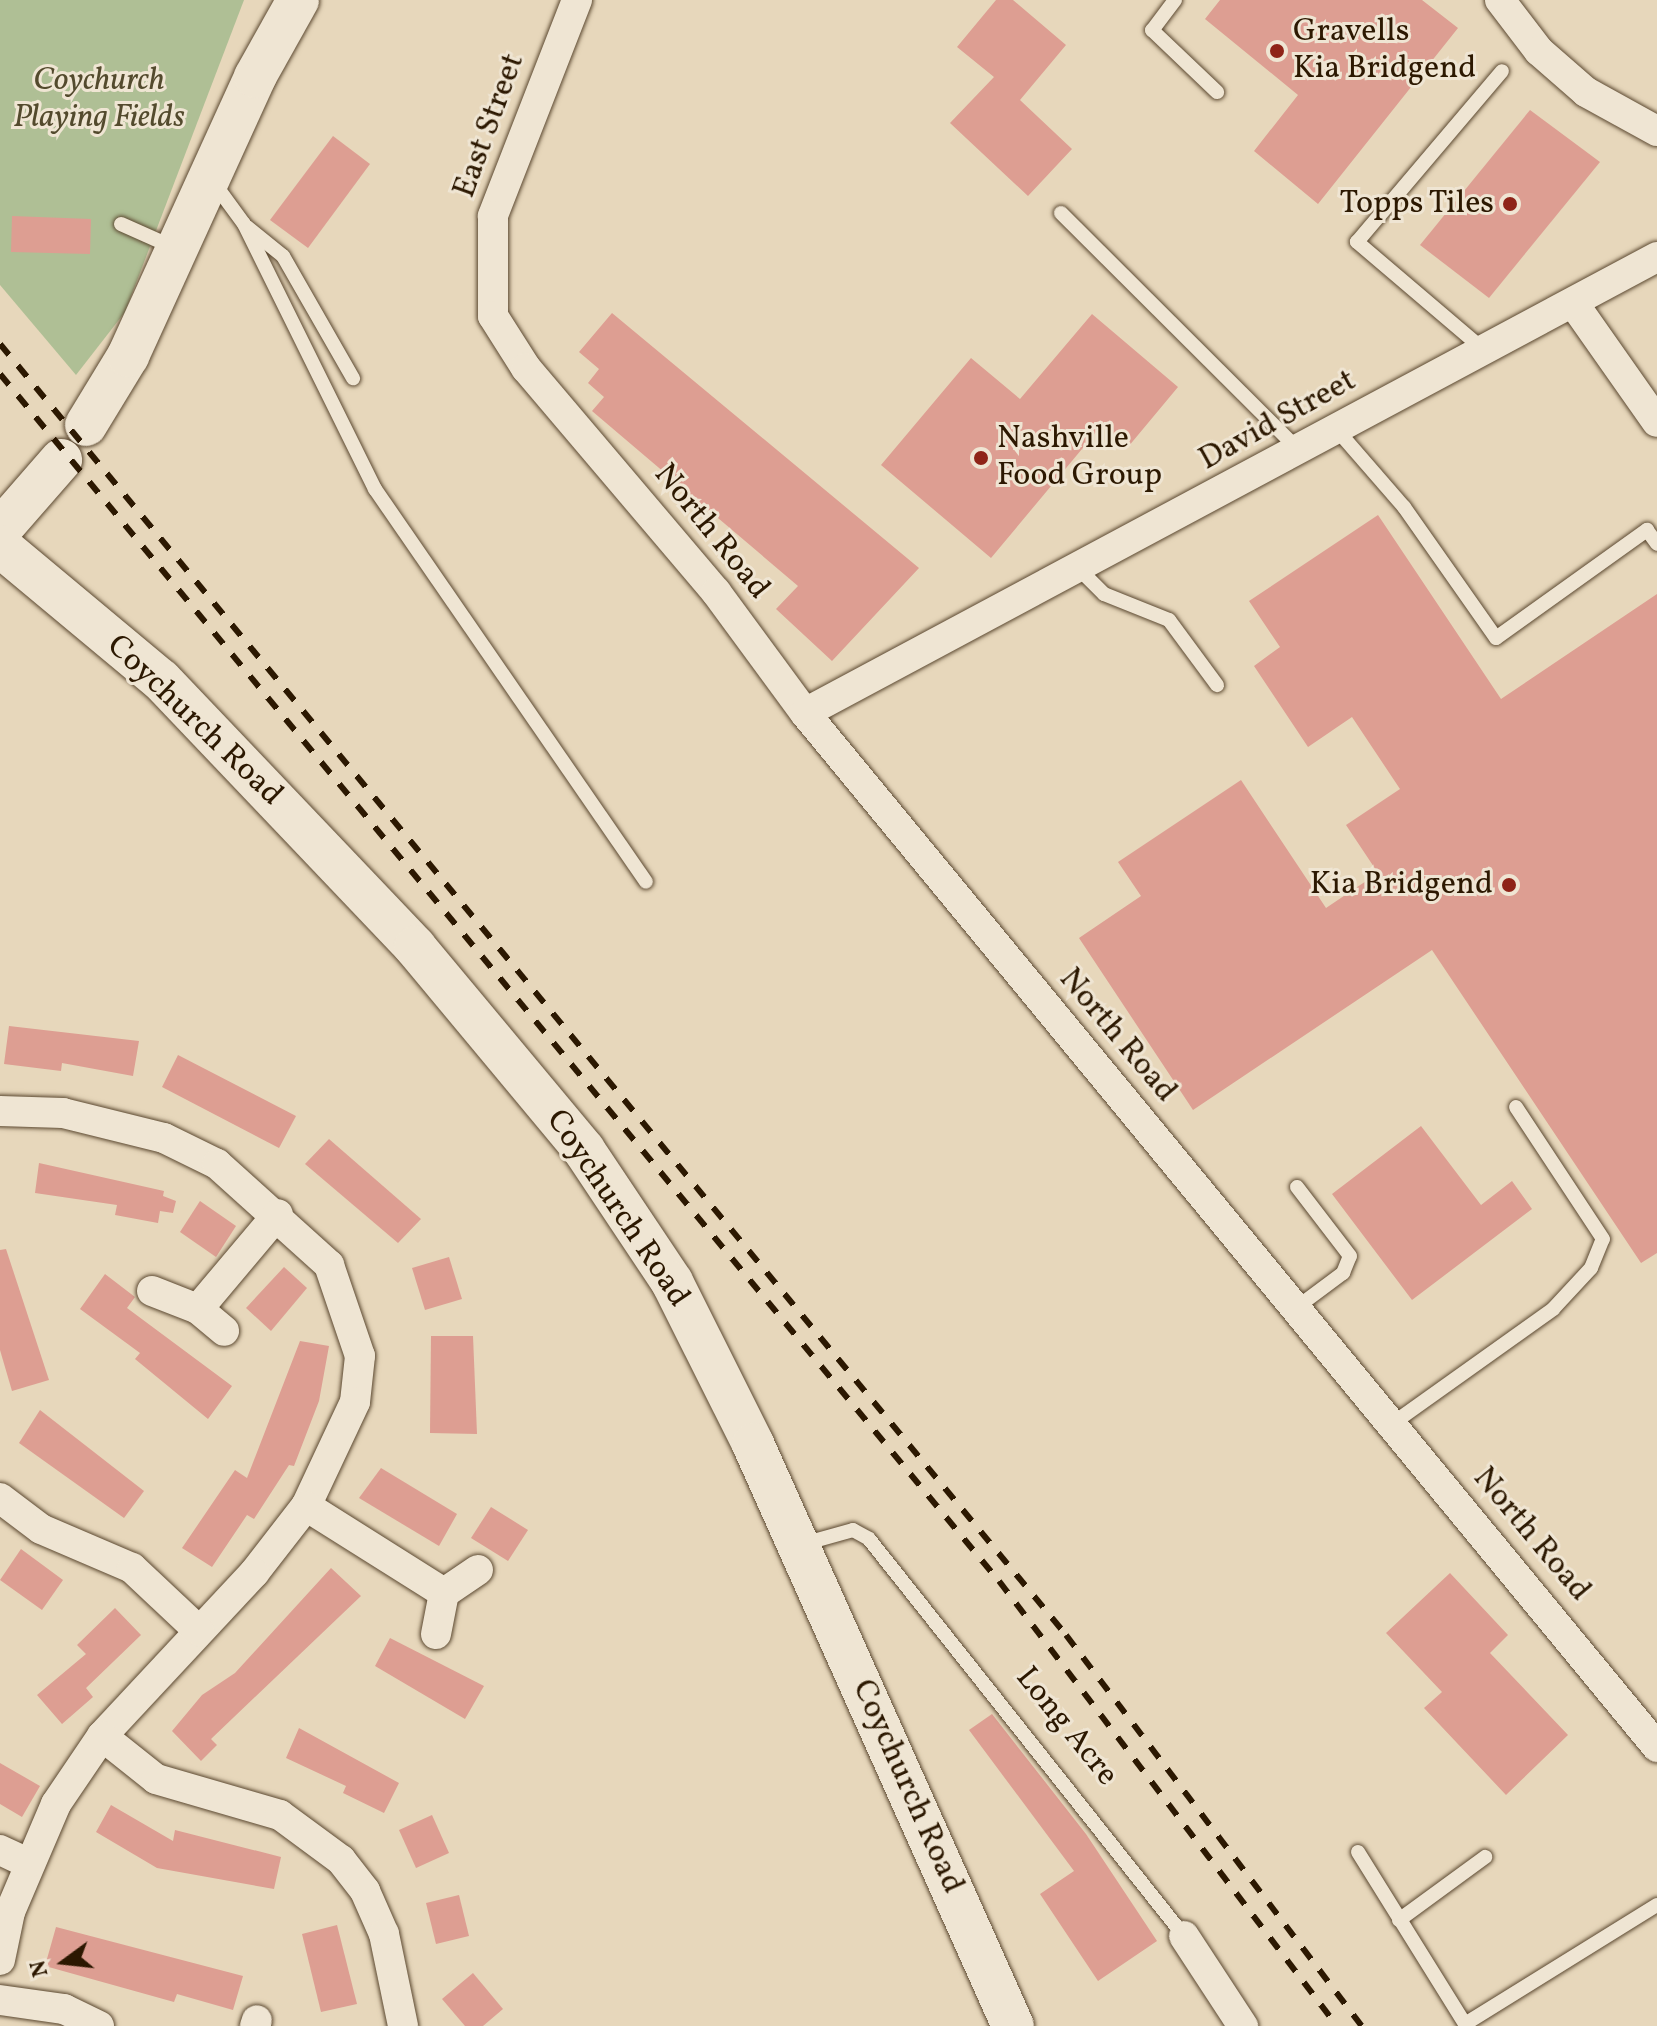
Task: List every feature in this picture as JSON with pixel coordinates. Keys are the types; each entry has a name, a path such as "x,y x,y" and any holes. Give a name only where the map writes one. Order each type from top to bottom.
{"main road":[{"path":"86,425 179,250 255,77 298,0"},
{"path":"0,530 61,460"},
{"name":"Coychurch Road","path":"0,546 161,680 415,947 584,1150 672,1282 799,1546 1013,2026"}],"street":[{"name":"East Street","path":"526,368 493,316 493,216 577,0"},
{"path":"1504,2 1539,51 1586,92 1657,131"},
{"name":"David Street","path":"805,713 1080,570 1657,257"},
{"path":"1574,304 1657,422"},
{"name":"North Road","path":"526,368 716,592 805,713 1657,1747"},
{"path":"0,1111 63,1113 164,1138 217,1164 278,1214 329,1265 360,1356 355,1402 306,1506 199,1631 102,1736 56,1804 28,1863 0,1960"},
{"path":"198,1309 278,1214"},
{"path":"152,1291 198,1309 224,1331"},
{"path":"0,1498 41,1529 132,1568 199,1631"},
{"path":"306,1506 444,1593"},
{"path":"436,1634 444,1593 478,1570"},
{"path":"102,1736 156,1779 280,1815 341,1860 365,1891 384,1934 403,2026"},
{"path":"0,1850 28,1863"},
{"name":"Long Acre","path":"1184,1936 1243,2026"},
{"path":"0,2000 64,2009 99,2026"}],"lane":[{"path":"1175,0 1152,30 1217,92"},
{"path":"1484,350 1357,242 1502,71"},
{"path":"212,179 244,224 375,489 646,882"},
{"path":"1061,213 1300,450"},
{"path":"121,224 179,250"},
{"path":"244,224 283,256 353,378"},
{"path":"1337,430 1404,507 1496,638 1647,530 1657,544"},
{"path":"1080,570 1104,594 1169,620 1217,685"},
{"path":"1392,1424 1573,1292 1603,1239 1516,1107"},
{"path":"1296,1308 1343,1273 1350,1256 1297,1187"},
{"name":"Long Acre","path":"799,1546 853,1530 869,1539 1184,1936"},
{"path":"1358,1852 1465,2024 1657,1905"},
{"path":"1399,1920 1485,1857"}],"green space":[{"name":"Coychurch Playing Fields","path":"0,0 244,0 125,312 76,375 0,285"}],"building":[{"path":"996,0 1013,0 1066,45 1020,100 1072,149 1028,196 950,123 994,77 957,47"},
{"path":"1220,0 1422,0 1458,28 1318,204 1254,151 1298,95 1205,19"},
{"name":"Topps Tiles","path":"1530,110 1600,162 1489,298 1420,245"},
{"path":"333,136 370,164 308,248 270,220"},
{"path":"12,216 91,219 90,254 11,252"},
{"path":"612,313 919,568 832,661 776,609 798,586 592,411 604,397 588,383 599,369 579,352"},
{"name":"Nashville Food Group","path":"1092,314 1178,387 1128,447 1102,425 991,558 881,465 971,358 1020,399"},
{"name":"Kia Bridgend","path":"1378,515 1501,699 1657,594 1657,1253 1641,1263 1432,950 1193,1110 1079,938 1141,896 1118,862 1241,780 1326,908 1378,873 1346,825 1400,789 1352,717 1308,747 1254,666 1280,647 1249,601"},
{"path":"9,1026 139,1041 133,1076 62,1063 61,1071 4,1064"},
{"path":"178,1055 296,1116 279,1148 162,1087"},
{"path":"1421,1126 1481,1205 1512,1181 1532,1209 1412,1300 1332,1194"},
{"path":"329,1139 421,1219 398,1243 305,1164"},
{"path":"39,1163 164,1191 163,1196 176,1201 173,1213 160,1211 158,1223 115,1215 117,1205 35,1193"},
{"path":"200,1201 236,1226 216,1257 180,1232"},
{"path":"6,1249 49,1380 12,1391 0,1350 0,1250"},
{"path":"449,1257 462,1299 425,1310 412,1268"},
{"path":"284,1267 307,1288 271,1331 246,1308"},
{"path":"105,1274 135,1297 127,1308 232,1386 208,1419 135,1359 140,1353 80,1309"},
{"path":"431,1336 473,1336 477,1434 430,1433"},
{"path":"300,1341 329,1346 319,1401 294,1466 289,1465 254,1519 247,1515 212,1567 182,1548 235,1470 247,1478"},
{"path":"40,1410 144,1491 124,1518 19,1443"},
{"path":"381,1468 457,1514 439,1546 359,1498"},
{"path":"491,1507 528,1530 508,1561 471,1538"},
{"path":"21,1549 63,1580 42,1610 0,1580"},
{"path":"331,1568 361,1596 211,1739 217,1745 201,1761 172,1731 202,1695 235,1673"},
{"path":"1450,1573 1508,1635 1490,1653 1568,1735 1506,1795 1424,1708 1442,1692 1386,1633"},
{"path":"115,1608 141,1635 86,1688 93,1697 62,1724 37,1695 86,1654 77,1645"},
{"path":"390,1638 484,1686 465,1719 375,1666"},
{"path":"992,1714 1086,1834 1157,1941 1098,1981 1040,1894 1074,1871 969,1730"},
{"path":"299,1728 399,1783 384,1813 343,1793 346,1786 286,1758"},
{"path":"0,1763 40,1786 22,1817 0,1804"},
{"path":"111,1805 173,1841 175,1830 281,1857 274,1889 157,1868 96,1832"},
{"path":"432,1815 449,1853 416,1868 399,1830"},
{"path":"459,1895 469,1936 436,1944 426,1903"},
{"path":"337,1925 357,2004 321,2012 302,1934"},
{"path":"56,1927 243,1976 233,2010 177,1994 174,2002 45,1966"},
{"path":"473,1973 503,2009 483,2026 465,2026 442,1999"}],"railway":[{"path":"0,344 1066,1635 1362,2026"},
{"path":"0,374 999,1581 1337,2026"}],"place":[{"name":"Gravells Kia Bridgend","path":"1277,51"},
{"name":"Topps Tiles","path":"1510,204"},
{"name":"Nashville Food Group","path":"981,458"},
{"name":"Kia Bridgend","path":"1509,885"}]}
